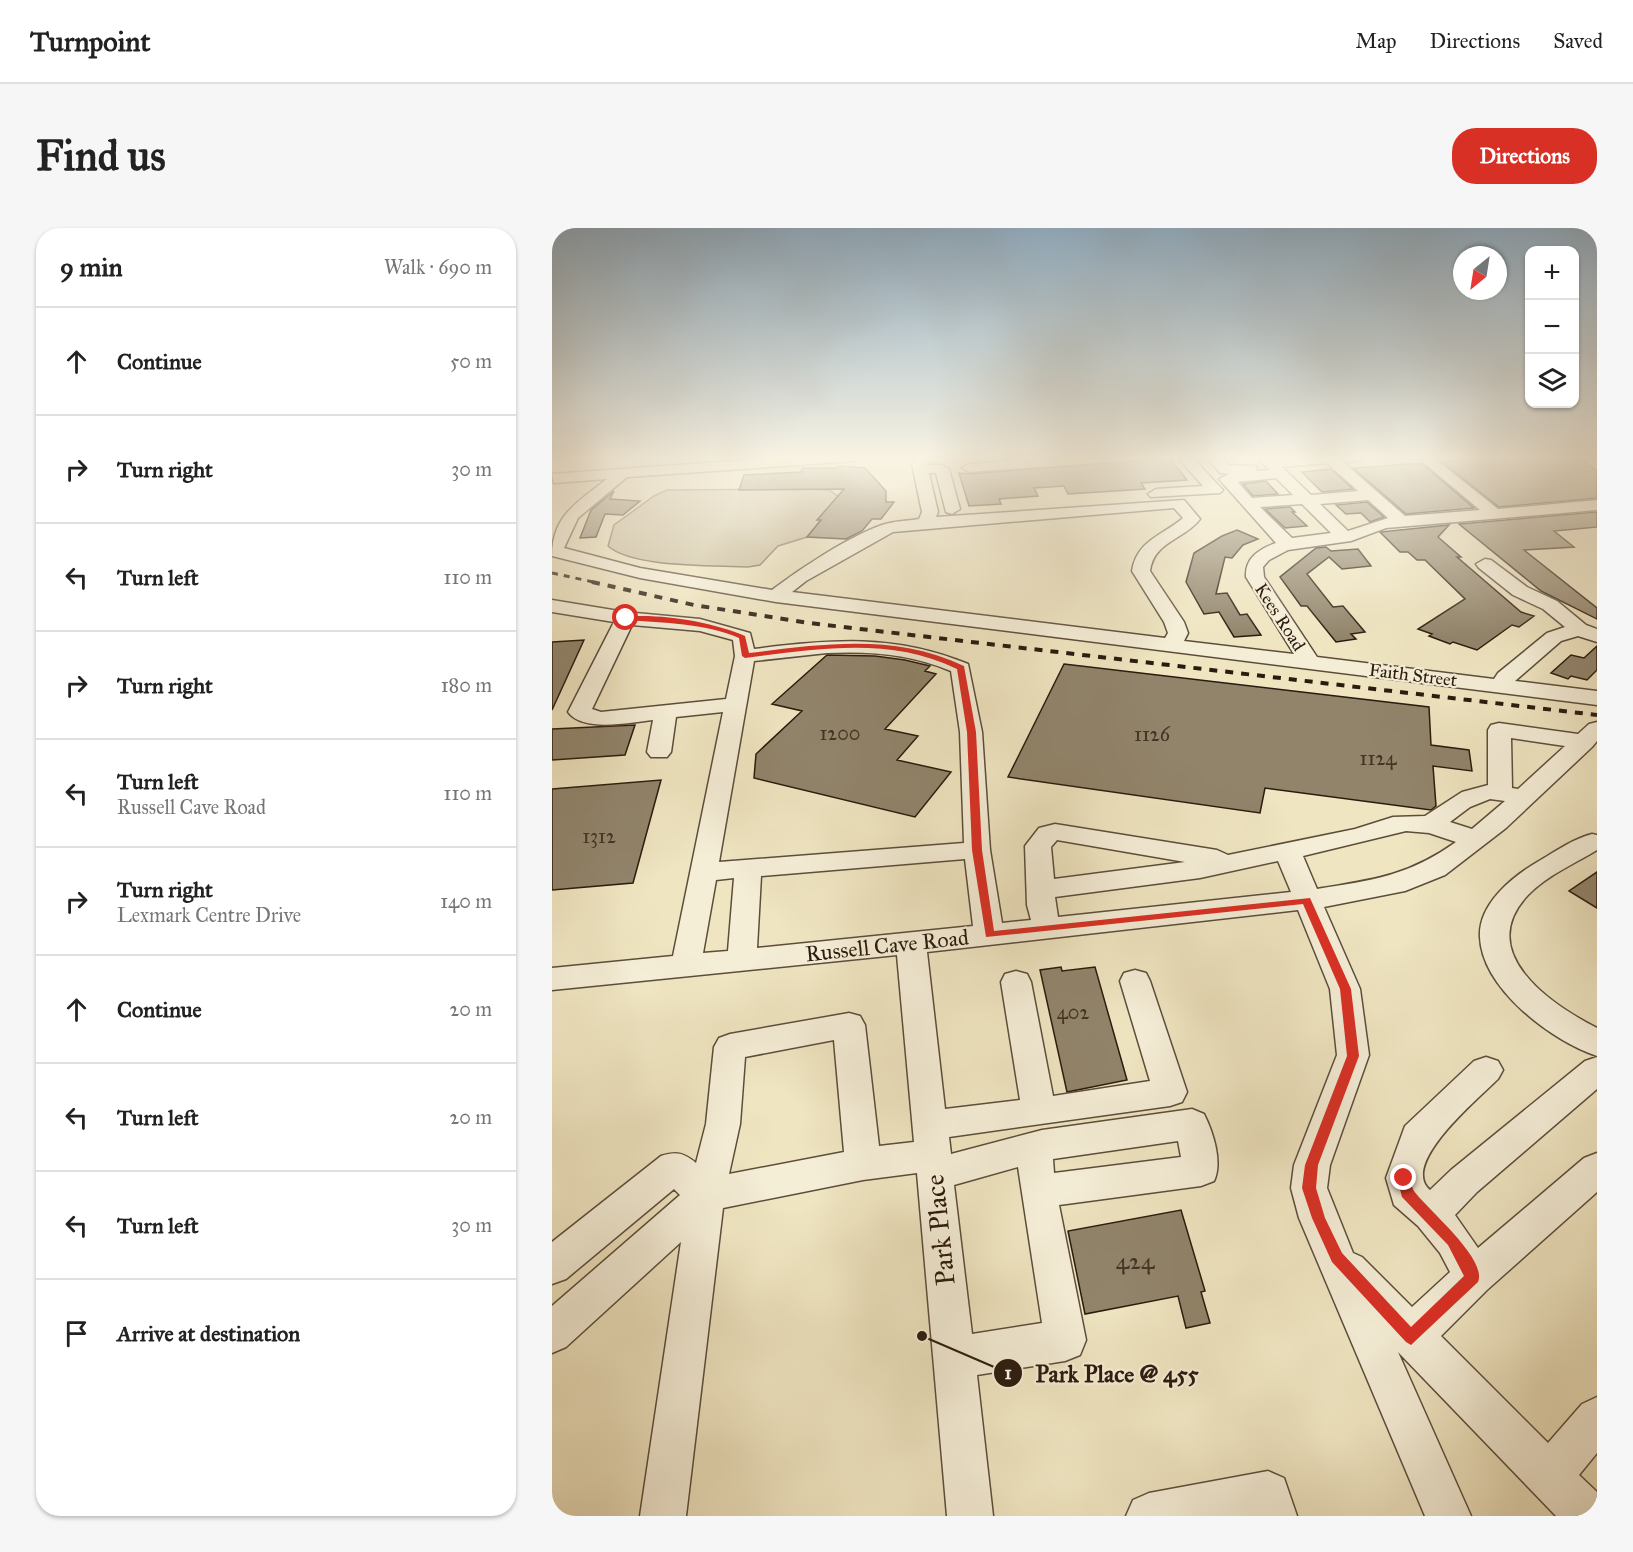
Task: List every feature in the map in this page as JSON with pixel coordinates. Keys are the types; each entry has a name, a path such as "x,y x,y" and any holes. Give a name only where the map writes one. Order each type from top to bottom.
{"street":[{"name":"Faith Street","path":"570,517 554,551 640,573 776,596 1597,698"},
{"path":"776,596 800,577 878,533 923,517"},
{"path":"1172,645 1178,633 1174,622 1141,571 1141,562 1154,544 1192,519 1190,517"},
{"path":"1260,517 1275,534 1290,544"},
{"path":"1324,517 1344,537"},
{"path":"1396,517 1402,522"},
{"name":"Kees Road","path":"1309,661 1253,572 1262,555 1290,544 1352,536 1370,526 1459,517"},
{"path":"1485,564 1520,591 1550,605 1588,633"},
{"path":"552,606 626,618 676,622 725,630 743,637 745,656 686,965"},
{"path":"626,618 579,712 600,719 736,704"},
{"path":"1504,686 1505,677 1554,637 1588,633"},
{"path":"745,656 829,645 872,645 935,655 961,668 971,732 977,850 989,935"},
{"path":"659,752 666,712"},
{"path":"1432,823 1472,794 1487,790 1511,795 1499,730 1593,734"},
{"name":"Russell Cave Road","path":"552,979 911,944 1307,900 1405,882 1435,869 1475,840 1511,795 1593,734"},
{"path":"1041,890 1200,869 1362,836 1382,828 1413,822 1432,823 1475,840"},
{"path":"1047,928 1041,905 1038,846 1048,834 1055,832 1230,862"},
{"path":"1592,842 1519,888 1501,909 1494,925 1498,958 1506,977 1528,999 1582,1036 1597,1043"},
{"path":"702,872 977,850"},
{"path":"1287,850 1345,989 1353,1056 1312,1165 1309,1188 1318,1218 1448,1516"},
{"path":"741,960 748,868"},
{"name":"Park Place","path":"911,944 970,1516"},
{"path":"933,1151 1039,1112 1170,1092 1135,981"},
{"path":"1016,982 1039,1112"},
{"path":"663,1516 706,1195 723,1124 730,1047 849,1025 863,1164"},
{"path":"1473,1277 1453,1240 1431,1214 1407,1193 1404,1178 1417,1137 1486,1070"},
{"path":"1431,1214 1464,1181 1597,1070"},
{"path":"552,1334 706,1195 933,1151 1034,1147 1192,1124 1201,1170 1038,1191"},
{"path":"954,1358 1065,1340 1038,1191 1034,1147"},
{"path":"552,1266 674,1167 706,1195"},
{"path":"1411,1337 1473,1277 1597,1169"},
{"path":"1337,1258 1411,1337 1588,1516"},
{"path":"1549,1476 1597,1419"},
{"path":"1149,1516 1268,1494 1274,1516"}],"shaded area":[{"path":"625,517 823,517 807,537 778,546 760,565 748,567 674,564 635,558 608,546 614,525"}],"building":[{"path":"588,517 604,517 596,537 580,538"},
{"path":"820,517 882,517 872,519 862,531 846,539 807,537 821,520 817,520"},
{"path":"1274,517 1297,517 1307,526 1285,528"},
{"path":"1365,517 1384,517 1370,522"},
{"path":"1538,517 1597,517 1597,527 1554,531 1574,547 1524,550 1597,608 1597,619 1541,591 1459,524"},
{"path":"1449,525 1438,537 1461,557 1457,557 1521,612 1534,616 1519,627 1512,625 1477,650 1453,642 1450,644 1418,629 1465,599 1425,560 1417,560 1408,552 1400,552 1380,532"},
{"path":"1237,530 1258,539 1243,545 1232,558 1225,557 1216,594 1227,593 1240,615 1247,614 1261,635 1234,637 1219,612 1204,614 1186,582 1194,553"},
{"path":"1326,547 1331,551 1358,549 1371,566 1342,569 1329,557 1307,574 1333,607 1343,606 1365,632 1351,634 1356,639 1336,642 1307,606 1301,606 1280,577 1316,548"},
{"path":"584,640 552,710 552,642"},
{"path":"1597,646 1597,670 1587,680 1571,676 1568,679 1551,673 1571,655 1584,658"},
{"path":"827,655 875,656 905,660 930,666 925,671 936,674 885,729 918,736 897,760 951,772 915,817 754,778 756,754 802,711 772,704"},
{"path":"1064,664 1429,707 1431,745 1469,750 1472,771 1433,766 1436,806 1431,810 1265,788 1260,813 1008,777"},
{"path":"635,725 625,755 552,760 552,729"},
{"path":"661,780 633,883 552,890 552,789"},
{"path":"1597,872 1597,908 1569,891"},
{"path":"1061,967 1062,971 1095,967 1127,1080 1067,1092 1040,970"},
{"path":"1181,1210 1205,1291 1201,1292 1210,1323 1186,1328 1178,1296 1085,1314 1068,1231"}],"railway":[{"path":"552,573 598,583"},
{"path":"592,582 694,605 809,623 1597,715"}],"place":[{"name":"Park Place @ 455","path":"922,1336"}],"route":[{"path":"626,618 676,622 725,630 743,637 745,656 829,645 872,645 935,655 961,668 971,732 977,850 989,935 1307,900 1345,989 1353,1056 1312,1165 1309,1188 1318,1218 1337,1258 1411,1337 1473,1277 1453,1240 1431,1214 1407,1193 1404,1178"}]}
